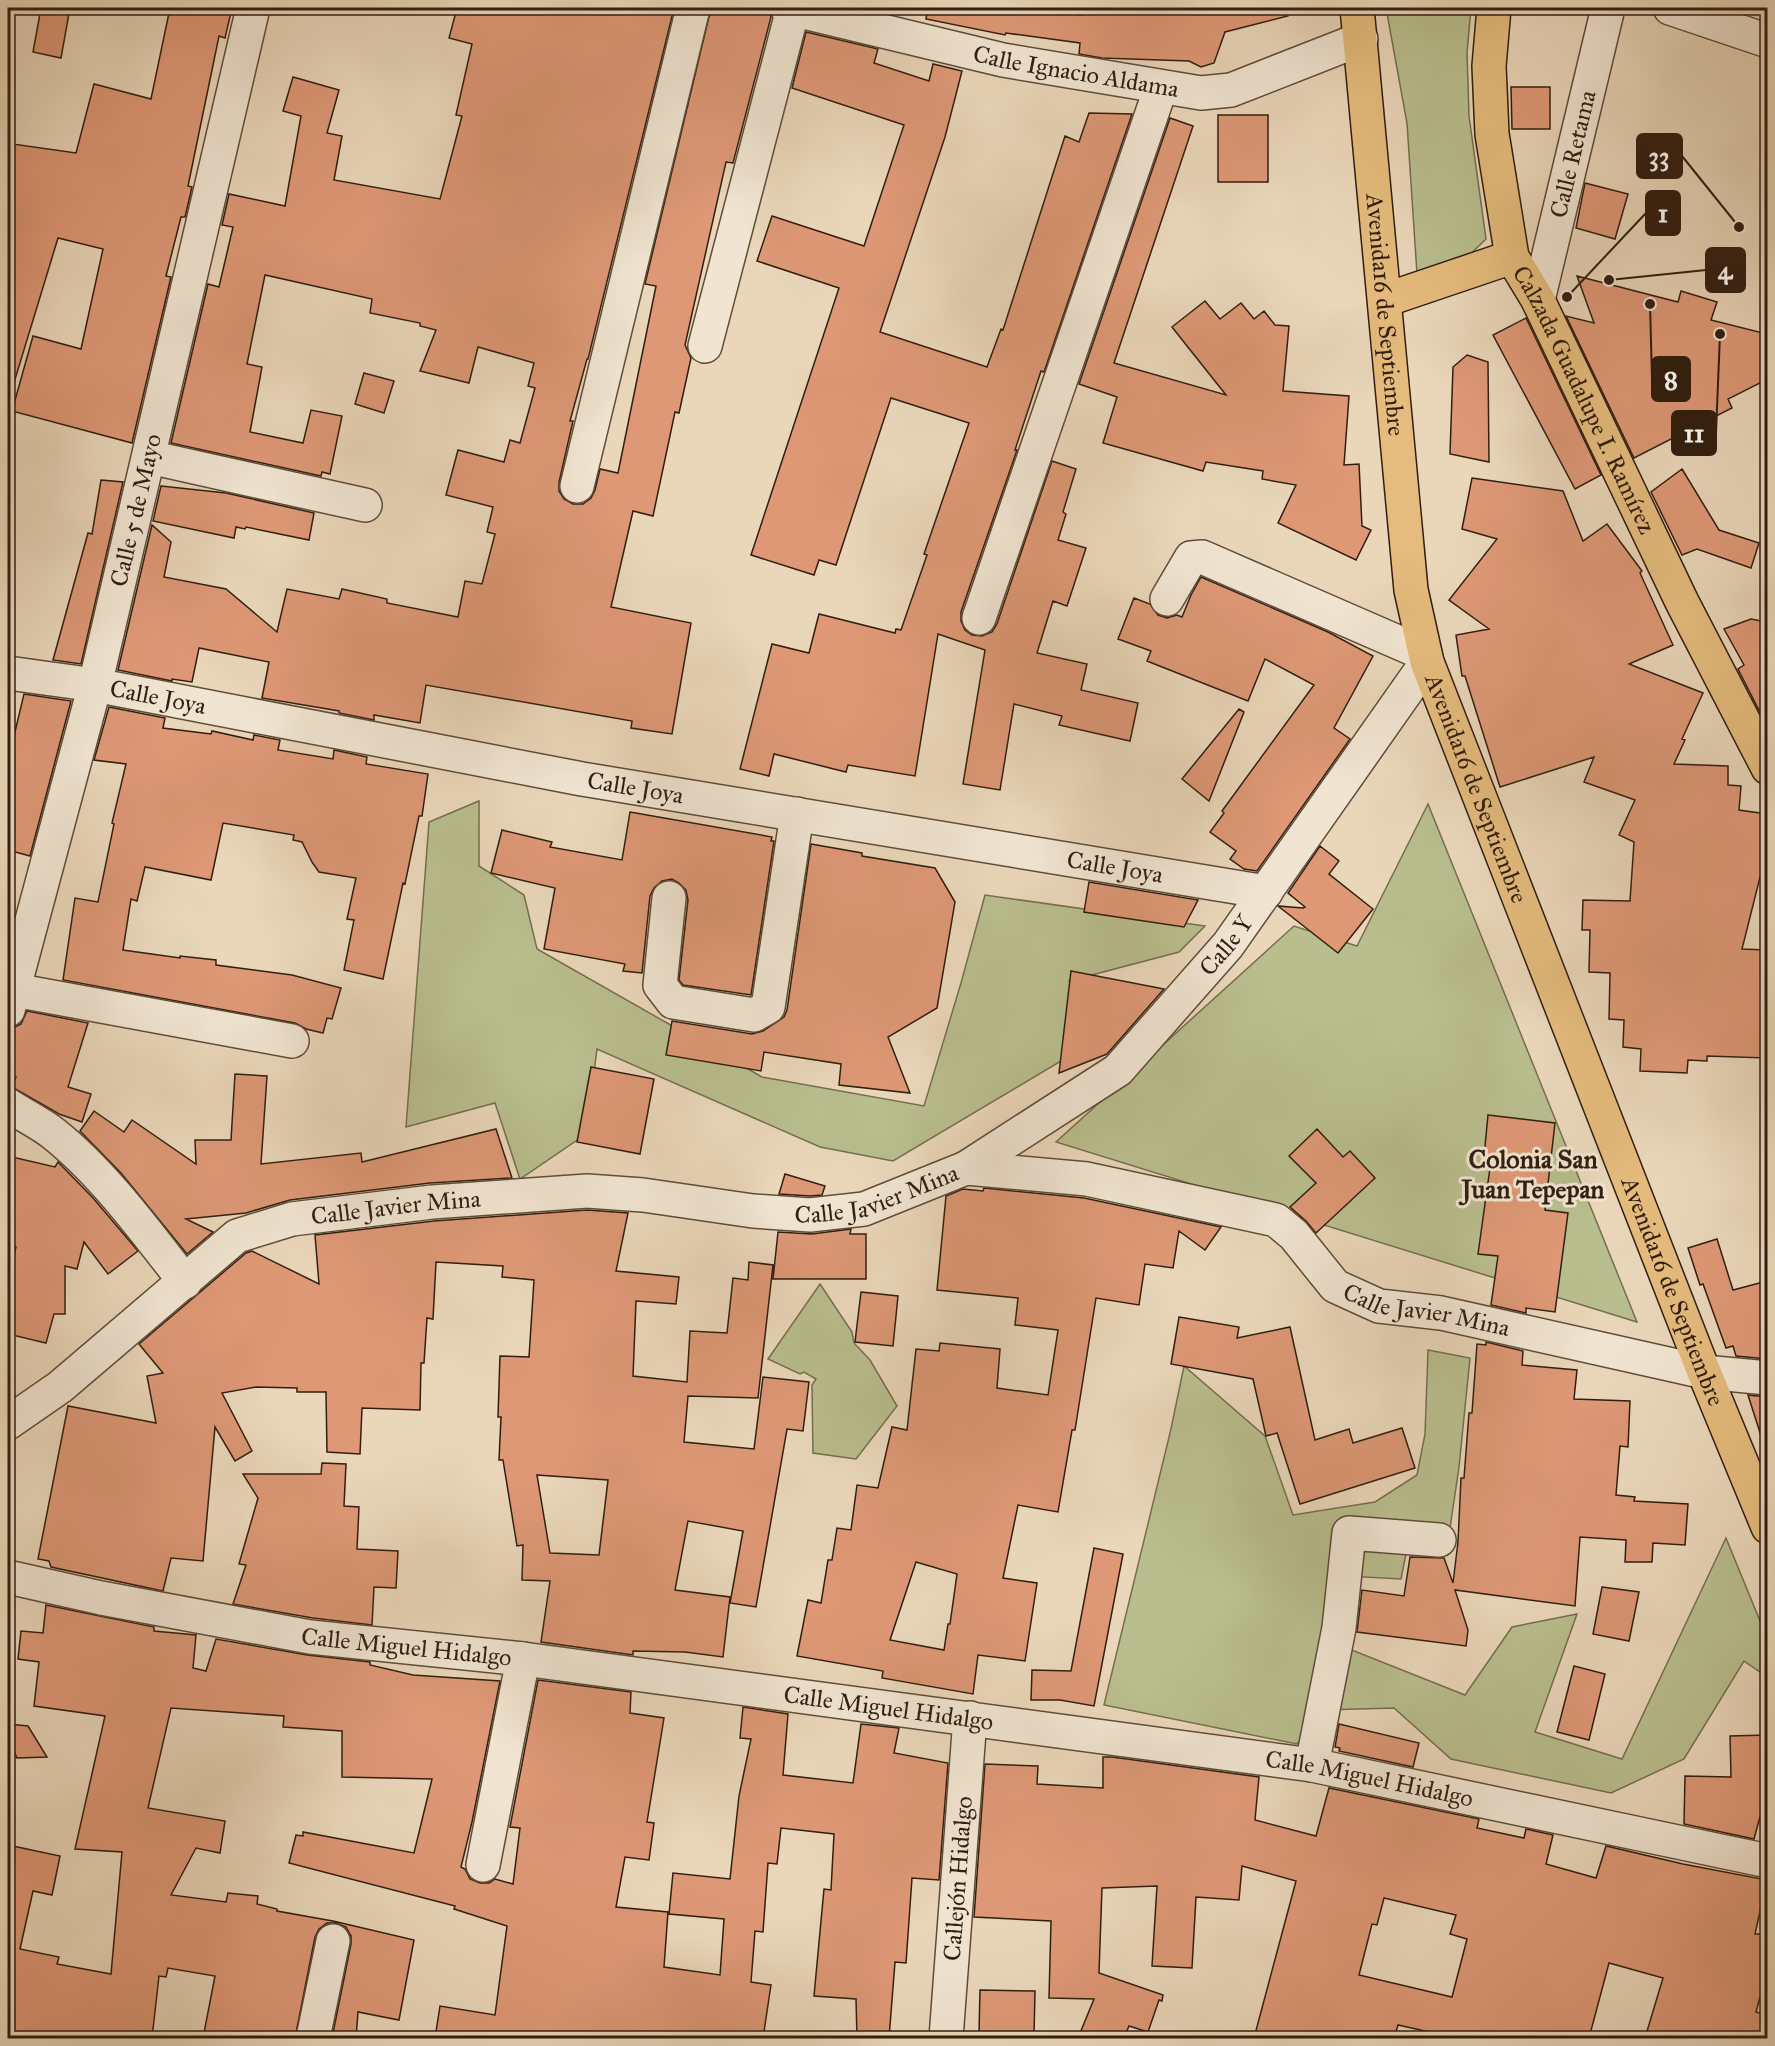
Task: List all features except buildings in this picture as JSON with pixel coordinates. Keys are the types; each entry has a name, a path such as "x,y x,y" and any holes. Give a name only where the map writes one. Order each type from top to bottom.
{"main road":[{"name":"Calzada Guadalupe I. Ramírez","path":"1494,8 1489,66 1492,134 1512,257 1538,300 1682,602 1767,768"},
{"name":"Avenida16 de Septiembre","path":"1359,23 1411,590 1426,658 1704,1372 1767,1527"},
{"path":"1385,300 1512,257"}],"street":[{"name":"Calle 5 de Mayo","path":"11,1000 95,685 253,8"},
{"path":"578,486 693,8"},
{"path":"705,346 790,8"},
{"name":"Calle Ignacio Aldama","path":"790,8 1004,60 1201,93 1231,90 1359,23"},
{"name":"Calle Retama","path":"1538,300 1608,8"},
{"path":"1670,8 1767,41"},
{"path":"979,618 1161,87"},
{"path":"149,457 365,505"},
{"path":"1167,599 1191,558 1202,557 1426,658"},
{"name":"Calle Y","path":"966,1168 1118,1070 1228,945 1426,658"},
{"name":"Calle Joya","path":"8,673 95,685 582,779 1266,892"},
{"path":"669,898 660,985 673,1002 754,1015 768,1007 797,814"},
{"path":"11,1000 292,1041"},
{"path":"8,1105 53,1133 81,1158 143,1228 185,1282"},
{"name":"Calle Javier Mina","path":"8,1423 60,1386 237,1236 292,1219 432,1202 587,1191 643,1195 753,1210 810,1215 864,1209 966,1168 1087,1179 1276,1220 1294,1235 1335,1286 1379,1306 1441,1313 1704,1372 1767,1378"},
{"path":"1312,1765 1339,1628 1349,1533 1439,1540"},
{"name":"Calle Miguel Hidalgo","path":"8,1577 101,1598 310,1636 523,1659 1312,1765 1767,1861"},
{"path":"483,1865 523,1659"},
{"name":"Callejón Hidalgo","path":"946,2038 970,1718"},
{"path":"313,2038 333,1941"}],"green space":[{"path":"1386,8 1471,8 1467,53 1469,116 1486,239 1419,304 1407,123"},
{"path":"479,801 479,866 524,895 537,949 762,1077 924,1106 985,895 1205,926 1179,952 1069,981 1108,1033 893,1161 820,1147 597,1049 586,1134 520,1179 495,1103 406,1127 429,822"},
{"path":"1428,804 1637,1322 1056,1142 1294,926 1357,946"},
{"path":"820,1284 852,1332 854,1343 870,1360 897,1406 856,1459 813,1453 812,1385 816,1379 804,1372 800,1374 768,1359"},
{"path":"1428,1350 1470,1358 1459,1467 1449,1535 1408,1544 1401,1579 1329,1575 1339,1645 1465,1695 1512,1627 1577,1614 1535,1732 1622,1759 1726,1538 1767,1638 1767,1677 1744,1661 1684,1759 1611,1793 1451,1759 1394,1708 1323,1710 1297,1744 1104,1705 1171,1429 1184,1366 1265,1436 1293,1515 1375,1502 1417,1475 1425,1434"}],"place":[{"name":"33","path":"1739,227"},
{"name":"4","path":"1609,280"},
{"name":"1","path":"1567,297"},
{"name":"8","path":"1650,304"},
{"name":"11","path":"1720,334"}],"district":[{"name":"Colonia San Juan Tepepan","path":"1533,1174"}]}
